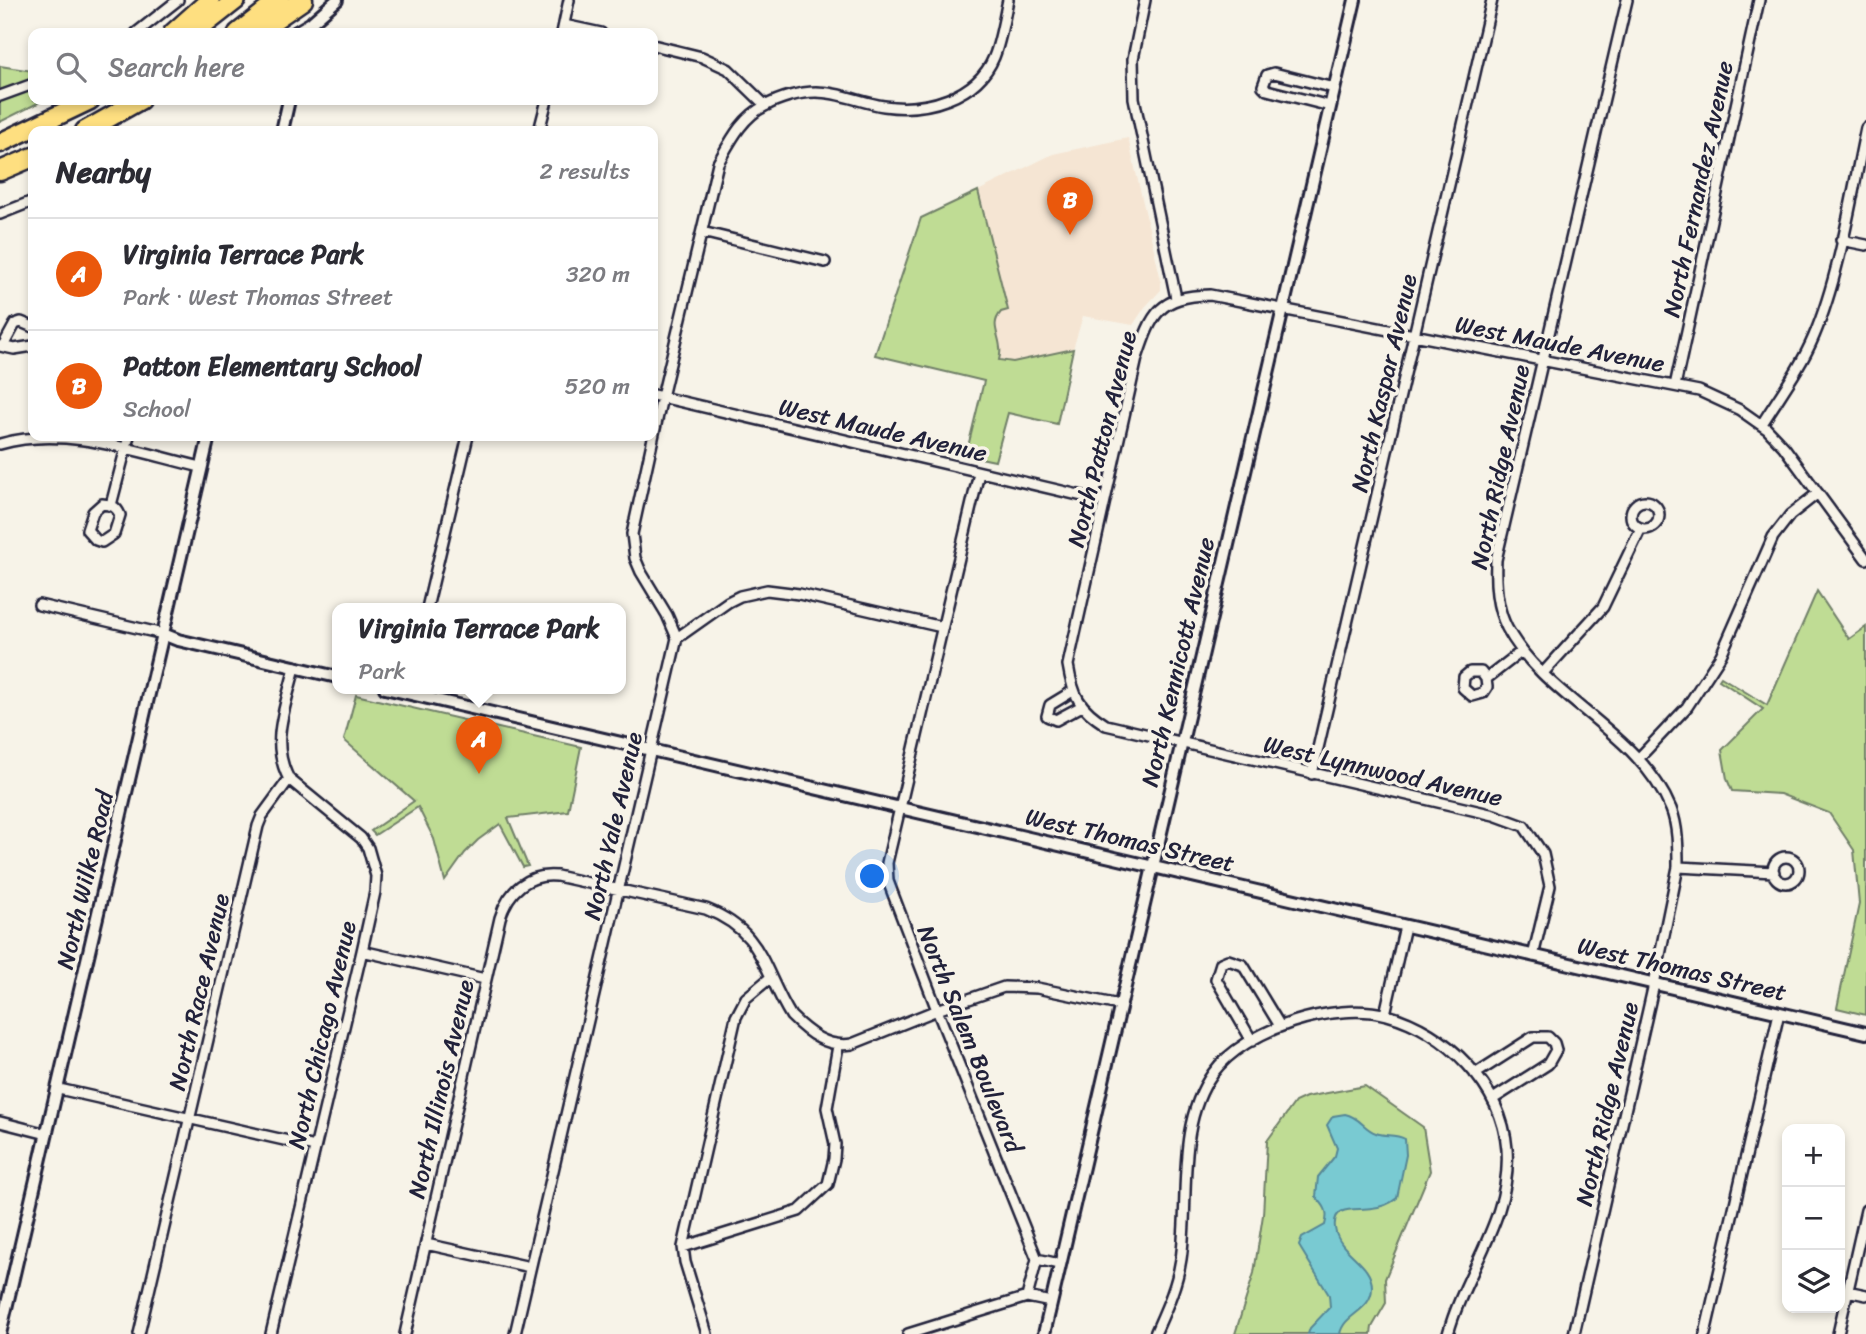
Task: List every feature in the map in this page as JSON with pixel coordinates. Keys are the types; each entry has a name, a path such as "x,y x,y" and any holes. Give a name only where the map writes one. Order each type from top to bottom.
{"highway":[{"path":"179,28 210,0"},
{"path":"200,28 236,0"},
{"path":"244,28 280,0"},
{"path":"262,28 303,0"},
{"path":"0,142 20,125 59,105"},
{"path":"34,126 79,105"},
{"path":"94,126 131,105"},
{"path":"0,142 28,129"},
{"path":"0,171 28,159"}],"street":[{"path":"142,28 178,0"},
{"path":"301,28 337,0"},
{"path":"563,28 569,0"},
{"path":"658,392 718,163 737,131 750,116 765,106 795,95 816,92 897,107 911,107 948,99 974,85 994,58 1008,0"},
{"path":"1145,0 1134,50 1134,98 1176,299"},
{"name":"North Kennicott Avenue","path":"1044,1334 1355,0"},
{"name":"North Kaspar Avenue","path":"1312,774 1492,0"},
{"name":"North Ridge Avenue","path":"1574,1334 1654,984 1678,867 1678,849 1671,810 1660,787 1638,759 1522,651 1506,626 1496,590 1496,560 1627,0"},
{"name":"North Fernandez Avenue","path":"1675,386 1759,0"},
{"path":"310,28 313,21"},
{"path":"658,46 702,57 728,69 765,106"},
{"path":"1330,106 1267,90 1263,86 1264,81 1267,75 1274,73 1334,88"},
{"path":"0,96 28,86"},
{"path":"283,126 288,105"},
{"path":"540,126 546,105"},
{"path":"1762,424 1811,343 1824,308 1866,128"},
{"path":"0,214 28,203"},
{"path":"702,232 825,262"},
{"path":"1841,240 1866,245"},
{"name":"West Maude Avenue","path":"1176,299 1210,295 1699,391 1740,410 1762,424 1784,447 1866,559"},
{"name":"North Patton Avenue","path":"1176,299 1154,317 1140,350 1068,665 1073,691 1082,706 1106,725 1181,742"},
{"path":"28,325 21,322 15,324 1,346 14,349 28,347"},
{"name":"West Maude Avenue","path":"658,396 1104,501"},
{"path":"0,444 28,440"},
{"path":"81,441 201,467"},
{"path":"111,505 128,441"},
{"name":"North Wilke Road","path":"1,1334 208,441"},
{"path":"428,603 467,441"},
{"path":"649,441 632,534 635,558 677,638 728,601 767,590 799,594 942,627"},
{"name":"North Salem Boulevard","path":"979,473 887,863 888,881 1037,1259"},
{"path":"1638,759 1687,707 1721,655 1773,537 1790,515 1818,493"},
{"path":"1544,673 1602,607 1641,528"},
{"path":"39,605 332,676"},
{"name":"North Yale Avenue","path":"514,1334 677,638"},
{"path":"1486,679 1522,651"},
{"path":"289,779 281,760 278,741 295,667"},
{"path":"1073,691 1050,705 1047,716 1056,720 1082,706"},
{"name":"West Thomas Street","path":"419,694 1866,1033"},
{"name":"West Lynnwood Avenue","path":"1181,742 1494,815 1524,826 1543,854 1550,886 1533,956"},
{"name":"North Chicago Avenue","path":"271,1334 362,951 376,876 368,848 361,838 289,779"},
{"name":"North Race Avenue","path":"139,1334 258,826 262,816 289,779"},
{"path":"1678,867 1774,872"},
{"name":"North Illinois Avenue","path":"405,1334 502,912 516,888 533,877 547,875 618,890"},
{"path":"618,890 706,909 724,916 750,937 785,1006 796,1021 828,1044 852,1044 1004,987 1037,988 1119,1005"},
{"path":"1385,1014 1405,926"},
{"path":"362,951 485,979"},
{"path":"1252,1041 1216,979 1221,963 1228,960 1242,964 1280,1026"},
{"path":"707,1334 683,1247 736,1017 746,998 771,977"},
{"path":"1155,1334 1174,1290 1181,1261 1185,1227 1185,1172 1196,1112 1213,1074 1235,1051 1280,1026 1335,1013 1385,1014 1414,1025 1446,1046 1475,1073 1493,1099 1507,1148 1502,1201 1488,1241 1464,1289 1448,1334"},
{"path":"1705,1334 1779,1013"},
{"path":"1475,1073 1532,1037 1548,1037 1555,1043 1556,1050 1548,1064 1493,1099"},
{"path":"683,1247 799,1211 828,1184 835,1144 827,1108 838,1046"},
{"path":"59,1089 315,1147"},
{"path":"0,1122 47,1133"},
{"path":"1838,1334 1866,1210"},
{"path":"426,1244 530,1267"},
{"path":"1027,1297 1037,1259 1059,1264"},
{"path":"1847,1291 1866,1296"},
{"path":"908,1334 1027,1297 1051,1302"}],"shaded area":[{"path":"1128,138 1161,280 1161,290 1133,325 1083,316 1073,349 1013,362 999,361 1001,347 995,328 996,318 1000,312 1008,310 978,191 1053,154"}],"green space":[{"path":"0,66 28,70 28,105 34,105 0,122"},
{"path":"978,191 1008,310 1001,312 996,321 999,360 1013,362 1073,349 1057,424 1008,413 995,461 966,455 984,381 875,355 921,218"},
{"path":"1817,591 1849,639 1866,627 1866,1015 1837,1008 1859,904 1854,850 1829,813 1780,794 1732,791 1722,750 1763,709 1719,680 1721,677 1767,705"},
{"path":"356,695 581,747 568,811 508,818 528,866 523,867 500,824 465,853 445,881 434,839 418,807 375,835 371,831 414,801 344,740"},
{"path":"1365,1086 1423,1127 1430,1171 1385,1279 1386,1303 1372,1327 1371,1334 1235,1334 1254,1273 1263,1215 1267,1141 1295,1102 1306,1097"}],"water":[{"path":"1345,1114 1376,1133 1405,1139 1406,1155 1397,1198 1379,1207 1342,1211 1335,1220 1337,1237 1371,1278 1371,1295 1368,1302 1347,1321 1340,1334 1308,1334 1310,1328 1330,1307 1329,1295 1299,1246 1302,1238 1325,1225 1327,1216 1322,1203 1316,1197 1318,1177 1335,1156 1337,1148 1327,1125 1333,1116"}],"place":[{"name":"Patton Elementary School","path":"1070,235"},
{"name":"Virginia Terrace Park","path":"479,774"}]}
